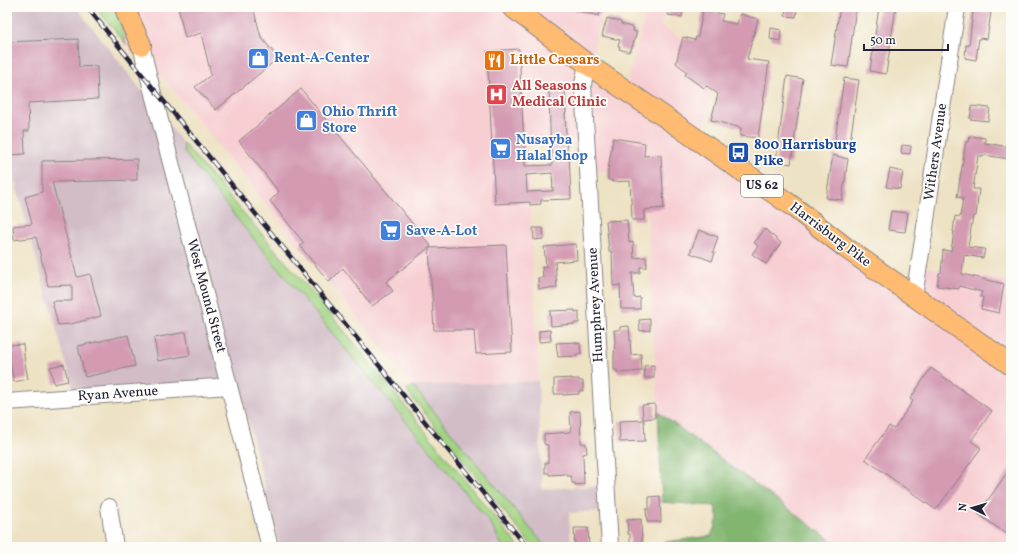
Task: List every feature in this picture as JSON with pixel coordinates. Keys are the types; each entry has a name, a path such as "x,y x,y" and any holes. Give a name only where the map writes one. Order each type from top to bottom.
{"main road":[{"name":"West Mound Street","path":"125,7 141,45"},
{"name":"West Mound Street","path":"139,7 141,45"},
{"name":"Harrisburg Pike","path":"512,7 587,64 795,208 846,248 1011,365"}],"street":[{"name":"Withers Avenue","path":"914,296 957,7"},
{"name":"West Mound Street","path":"141,45 270,547"},
{"name":"Humphrey Avenue","path":"587,64 583,84 610,547"},
{"name":"Ryan Avenue","path":"7,402 229,386"},
{"path":"109,507 115,547"}],"shaded area":[{"path":"7,7 76,7 183,143 184,152 242,225 489,521 503,547 280,547 238,380 74,391 7,154"},
{"path":"117,7 604,7 590,65 625,90 646,14 627,7 665,7 661,26 697,48 720,53 700,144 913,297 919,266 1011,281 1011,547 840,547 658,412 645,169 586,172 584,138 527,142 538,381 413,386 167,82 126,45"},
{"path":"538,381 542,489 603,486 604,511 569,513 571,546 544,545 413,386"}],"green space":[{"path":"95,7 117,7 126,44"},
{"path":"183,143 324,306 519,547 503,547 489,521 242,225 184,152"},
{"path":"413,386 545,547 533,547 406,390"},
{"path":"658,412 840,547 665,547 665,542 711,536 718,519 715,506 662,502"}],"building":[{"path":"178,7 253,7 261,37 278,58 216,110 195,87 211,75 201,33 185,38"},
{"path":"574,7 601,7 599,16 574,10"},
{"path":"669,7 683,7 682,17 668,15"},
{"path":"786,7 797,7 796,17 785,16"},
{"path":"840,7 856,7 848,67 831,65"},
{"path":"879,7 896,7 886,74 870,71"},
{"path":"703,10 723,14 721,21 737,24 740,14 758,19 747,59 769,62 758,138 740,136 741,128 711,120 718,94 707,86 704,88 685,75 687,72 676,63 683,37 695,40 696,37 698,37"},
{"path":"973,10 991,12 987,39 979,38 976,60 965,58 966,45 969,46"},
{"path":"607,18 634,28 633,31 637,32 629,52 619,49 620,46 618,46 620,40 602,36"},
{"path":"771,28 781,30 780,41 770,39"},
{"path":"78,39 79,67 97,66 98,99 28,103 29,131 24,131 25,154 9,155 7,42"},
{"path":"519,49 525,166 552,165 549,88 565,88 567,153 569,153 571,199 541,200 541,204 530,205 530,202 495,204 487,51","holes":["552,173 553,191 527,192 526,175"]},
{"path":"787,76 803,79 791,164 776,161"},
{"path":"844,78 859,80 849,149 834,147"},
{"path":"301,89 431,246 386,282 393,291 372,306 343,268 329,282 300,246 304,243 270,201 279,192 239,141"},
{"path":"972,106 990,108 988,121 970,119"},
{"path":"970,136 985,138 985,143 1010,147 1009,159 983,155 978,156 973,189 979,189 976,216 973,216 968,247 985,249 983,258 964,255 962,274 1004,284 999,313 981,309 983,297 980,297 982,292 959,286 959,289 937,286 939,273 941,273 943,250 951,251 955,216 960,217 963,198 957,197 966,142 969,142"},
{"path":"613,138 645,143 644,156 661,155 664,208 644,210 644,220 632,220 630,181 612,182 612,180 608,180"},
{"path":"902,145 911,146 910,154 901,153"},
{"path":"833,155 848,159 842,200 826,198"},
{"path":"137,159 137,180 52,182 77,277 90,274 101,316 71,324 58,325 52,301 72,301 72,285 48,286 36,237 14,240 13,226 32,224 25,197 42,192 42,161"},
{"path":"890,169 903,172 900,189 886,187"},
{"path":"891,211 908,213 905,232 888,230"},
{"path":"627,220 629,243 633,242 634,258 646,257 647,267 640,267 640,273 632,273 634,298 640,297 640,309 621,309 620,285 613,286 612,252 609,252 606,221"},
{"path":"533,228 543,228 544,239 534,240"},
{"path":"765,229 781,243 766,264 752,254 758,246 754,243"},
{"path":"699,230 718,237 713,252 715,253 712,261 690,253"},
{"path":"576,244 577,260 555,262 557,288 539,289 538,278 543,278 542,267 546,267 544,247"},
{"path":"506,245 512,352 476,354 474,330 434,330 429,248"},
{"path":"575,310 575,312 579,311 579,323 551,326 550,311"},
{"path":"650,319 650,330 640,331 639,320"},
{"path":"629,326 631,355 641,354 642,371 618,373 617,370 614,370 614,330 620,330 620,327"},
{"path":"550,330 551,341 539,342 539,331"},
{"path":"186,332 190,355 158,361 154,338"},
{"path":"128,335 135,366 85,377 78,346"},
{"path":"577,342 577,344 580,343 581,354 577,354 577,356 558,357 556,343"},
{"path":"23,344 28,379 14,382 9,345"},
{"path":"64,364 68,381 54,384 50,367"},
{"path":"654,365 654,378 645,378 644,366"},
{"path":"931,368 992,411 971,441 981,448 936,510 865,459 889,426 894,429 913,401 910,399"},
{"path":"572,378 583,381 583,391 579,391 579,394 554,394 554,379"},
{"path":"655,404 655,418 643,419 642,405"},
{"path":"580,411 581,443 586,444 587,453 583,454 584,484 575,485 575,483 572,483 571,476 567,476 567,474 549,475 549,473 545,473 545,463 548,463 548,445 544,444 544,434 571,432 570,412"},
{"path":"644,420 645,441 620,442 619,421"},
{"path":"1011,467 1011,537 978,514"},
{"path":"660,496 661,522 647,522 646,509 649,509 649,497"},
{"path":"641,519 642,545 639,545 639,547 630,547 630,534 628,534 627,520"},
{"path":"574,528 588,528 589,547 575,547"}],"railway":[{"path":"87,7 527,547"}],"place":[{"name":"Rent-A-Center","path":"259,58"},
{"name":"Little Caesars","path":"495,60"},
{"name":"All Seasons Medical Clinic","path":"497,94"},
{"name":"Ohio Thrift Store","path":"306,120"},
{"name":"Nusayba Halal Shop","path":"500,148"},
{"name":"800 Harrisburg Pike","path":"739,153"},
{"name":"Save-A-Lot","path":"390,231"}]}
